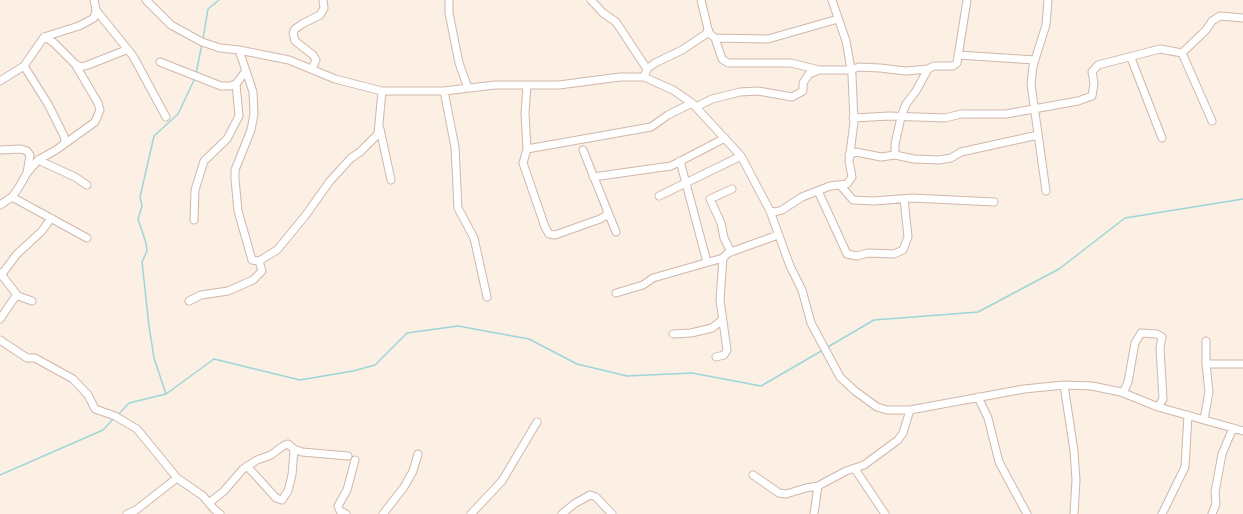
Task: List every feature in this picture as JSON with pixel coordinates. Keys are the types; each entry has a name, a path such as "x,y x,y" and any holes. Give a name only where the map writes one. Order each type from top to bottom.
{"street":[{"path":"0,81 24,66 44,37 94,18 96,10 94,0"},
{"path":"146,0 171,24 202,42 220,48 239,50 289,60 335,79 382,91 444,91 496,85 559,85 620,77 644,77 659,82 694,105 741,156 770,211 778,235 802,290 811,323 840,376 855,391 877,407 887,410 910,410 1024,389 1064,385 1092,386 1123,393 1158,407 1204,418 1243,430"},
{"path":"312,69 316,60 313,55 295,41 293,33 295,29 302,24 320,15 324,8 323,0"},
{"path":"449,0 449,13 460,63 468,88"},
{"path":"591,0 603,13 616,22 647,69"},
{"path":"700,0 710,34 715,38 722,59 728,63 791,63 819,70 850,70 859,67 906,71 928,69 934,66 955,66 967,0"},
{"path":"770,211 775,212 782,210 802,197 830,186 841,186 847,184 852,177 849,155 853,118 853,88 846,41 832,0"},
{"path":"1046,191 1034,110 1032,76 1035,60 1046,25 1048,0"},
{"path":"96,10 135,60 166,117"},
{"path":"1182,53 1220,16 1243,18"},
{"path":"715,38 768,39 838,19"},
{"path":"644,77 647,69 655,63 682,50 706,34 708,29"},
{"path":"0,205 12,197 38,160 56,150 65,142 95,122 100,110 98,103 75,64 53,42 44,37"},
{"path":"853,118 945,118 961,114 1006,114 1034,110 1091,97 1093,95 1092,72 1094,68 1102,64 1131,58 1160,49 1182,53"},
{"path":"75,64 81,67 88,66 126,50"},
{"path":"239,50 245,72 253,92 254,114 251,130 235,170 234,179 238,212 252,260 259,262 277,250 305,216 330,181 351,158 373,141 380,129"},
{"path":"1182,53 1212,121"},
{"path":"958,55 1035,60"},
{"path":"1131,58 1162,138"},
{"path":"160,62 221,86 236,84 245,72"},
{"path":"24,66 48,104 63,132 65,142"},
{"path":"895,155 900,117 906,104 916,91 928,69"},
{"path":"527,149 651,127 668,115 712,99 740,92 758,91 792,97 803,91 803,83 809,74 819,70"},
{"path":"194,220 195,190 204,161 228,139 239,116 236,84"},
{"path":"527,86 525,113 527,149 523,163 545,227 549,234 555,235 600,219 607,215 607,213"},
{"path":"382,91 380,129 391,180"},
{"path":"444,91 455,147 458,208 474,238 487,297"},
{"path":"849,155 856,152 881,157 895,155 938,160 951,158 961,152 1038,135"},
{"path":"593,177 671,166 725,138"},
{"path":"0,150 21,148 27,151 30,155 27,174"},
{"path":"583,150 590,164 593,177 616,232"},
{"path":"658,196 741,156"},
{"path":"38,160 87,184"},
{"path":"680,161 707,262"},
{"path":"841,186 853,200 874,202 904,199 994,202"},
{"path":"731,252 724,238 721,223 710,199 732,189"},
{"path":"818,191 847,254 857,256 868,253 894,254 903,250 908,237 904,199"},
{"path":"12,197 21,204 51,218 87,238"},
{"path":"32,301 18,296 1,274 17,254 42,231 51,218"},
{"path":"616,293 643,285 653,278 723,258 731,252 778,235"},
{"path":"716,356 727,353 720,300 723,258"},
{"path":"189,301 201,295 228,291 253,280 262,271 259,262"},
{"path":"0,319 15,297 18,296"},
{"path":"673,334 691,333 712,328 722,320"},
{"path":"1123,393 1128,382 1135,343 1141,333 1149,332 1157,334 1162,337 1160,348 1163,399 1158,407"},
{"path":"0,340 27,358 35,358 73,379 88,395 95,409 115,416 137,429 177,478 203,496 220,514"},
{"path":"1204,418 1209,392 1206,364 1206,341"},
{"path":"1206,364 1243,364"},
{"path":"1064,385 1074,451 1074,514"},
{"path":"978,397 988,418 1000,462 1027,514"},
{"path":"753,475 779,493 786,494 818,486 864,465 898,440 903,433 910,410"},
{"path":"1162,514 1185,468 1188,415"},
{"path":"471,514 502,481 537,422"},
{"path":"1212,514 1216,504 1215,492 1222,454 1233,428"},
{"path":"209,503 224,491 247,466 257,460 271,455 288,444 294,450 302,452 348,456"},
{"path":"247,466 276,498 282,500 288,491 291,480 294,450"},
{"path":"383,514 404,487 413,471 418,454"},
{"path":"346,514 340,511 338,506 347,490 355,460"},
{"path":"855,469 885,514"},
{"path":"127,514 136,510 177,478"},
{"path":"814,514 818,486"},
{"path":"562,514 574,504 590,495 596,497 612,514"}],"waterway":[{"path":"203,39 208,9 219,0"},
{"path":"196,74 202,44"},
{"path":"166,394 154,358 149,326 142,262 147,251 146,243 138,219 142,206 140,197 154,136 178,114 195,78"},
{"path":"826,348 874,320 978,312 1059,269 1125,218 1243,199"},
{"path":"117,416 129,403 166,394 214,359 300,380 353,371 375,365 407,333 458,326 529,339 577,364 627,376 692,373 761,386 823,350"},
{"path":"0,475 103,430 114,418"}]}
